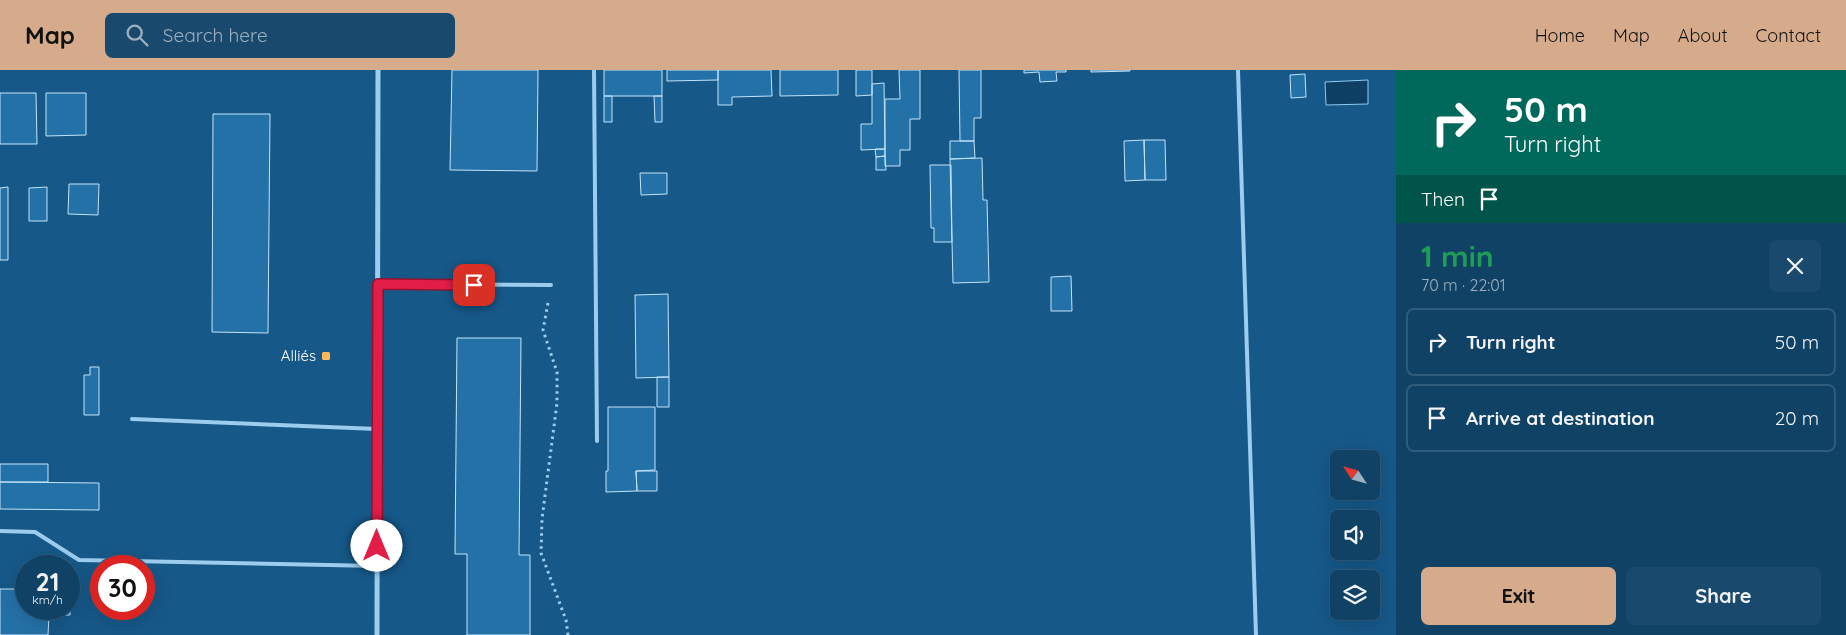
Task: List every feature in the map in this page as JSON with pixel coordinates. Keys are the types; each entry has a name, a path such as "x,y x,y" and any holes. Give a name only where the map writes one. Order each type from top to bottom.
{"street":[{"path":"377,635 378,70"}],"lane":[{"path":"594,70 597,441"},
{"path":"1238,70 1256,635"},
{"path":"378,284 551,285"},
{"path":"132,419 377,428"},
{"path":"0,531 35,532 79,560 377,566"}],"path":[{"path":"551,285 543,330 557,372 557,403 542,519 540,552 566,620 568,635"}],"water":[{"path":"1368,80 1368,104 1326,105 1325,82"}],"building":[{"path":"452,70 538,70 537,171 450,170"},
{"path":"604,70 662,70 662,96 604,96"},
{"path":"667,70 718,70 718,80 667,81"},
{"path":"718,70 771,70 772,96 732,97 732,105 718,105"},
{"path":"780,70 838,70 838,95 780,96"},
{"path":"856,70 872,70 872,95 856,96"},
{"path":"899,70 920,70 920,119 910,119 910,150 900,150 900,166 885,166 885,99 900,99"},
{"path":"959,70 981,70 981,118 974,118 974,141 960,141"},
{"path":"1024,70 1066,70 1066,72 1056,72 1057,81 1040,82 1039,72 1024,73"},
{"path":"1091,70 1130,70 1130,71 1091,72"},
{"path":"1305,74 1306,97 1291,98 1290,75"},
{"path":"884,83 885,149 861,150 861,124 872,124 872,84"},
{"path":"0,93 36,93 37,144 0,144"},
{"path":"46,93 86,93 86,135 46,136"},
{"path":"604,96 612,96 612,122 604,122"},
{"path":"654,96 662,96 662,122 655,122"},
{"path":"213,114 270,114 268,333 212,332"},
{"path":"1144,140 1145,180 1125,181 1124,141"},
{"path":"1144,140 1165,140 1166,180 1145,180"},
{"path":"950,141 974,141 975,158 950,159"},
{"path":"875,149 885,149 885,156 876,157"},
{"path":"885,156 886,170 876,170 876,157"},
{"path":"982,158 983,200 987,200 989,282 953,283 950,159"},
{"path":"930,165 951,165 952,242 934,242 934,228 931,228"},
{"path":"640,173 667,173 667,194 641,195"},
{"path":"69,184 99,184 98,215 68,214"},
{"path":"8,187 8,260 0,260 0,188"},
{"path":"47,187 47,221 29,221 29,188"},
{"path":"1071,276 1072,311 1051,311 1051,277"},
{"path":"668,294 669,377 636,378 635,295"},
{"path":"457,338 521,338 519,555 530,555 530,635 467,635 467,554 455,554"},
{"path":"90,367 99,367 99,415 84,415 84,375 90,375"},
{"path":"657,377 669,377 669,407 657,407"},
{"path":"608,407 655,407 655,470 636,471 637,491 606,492 606,471 608,471"},
{"path":"0,464 48,464 48,482 0,482"},
{"path":"636,471 657,471 657,491 637,491"},
{"path":"0,482 99,483 99,510 0,509"},
{"path":"0,589 15,589 15,620 49,620 48,635 0,635"}],"place":[{"name":"Alliés","path":"326,356"}],"route":[{"path":"377,546 378,284 474,285"}]}
